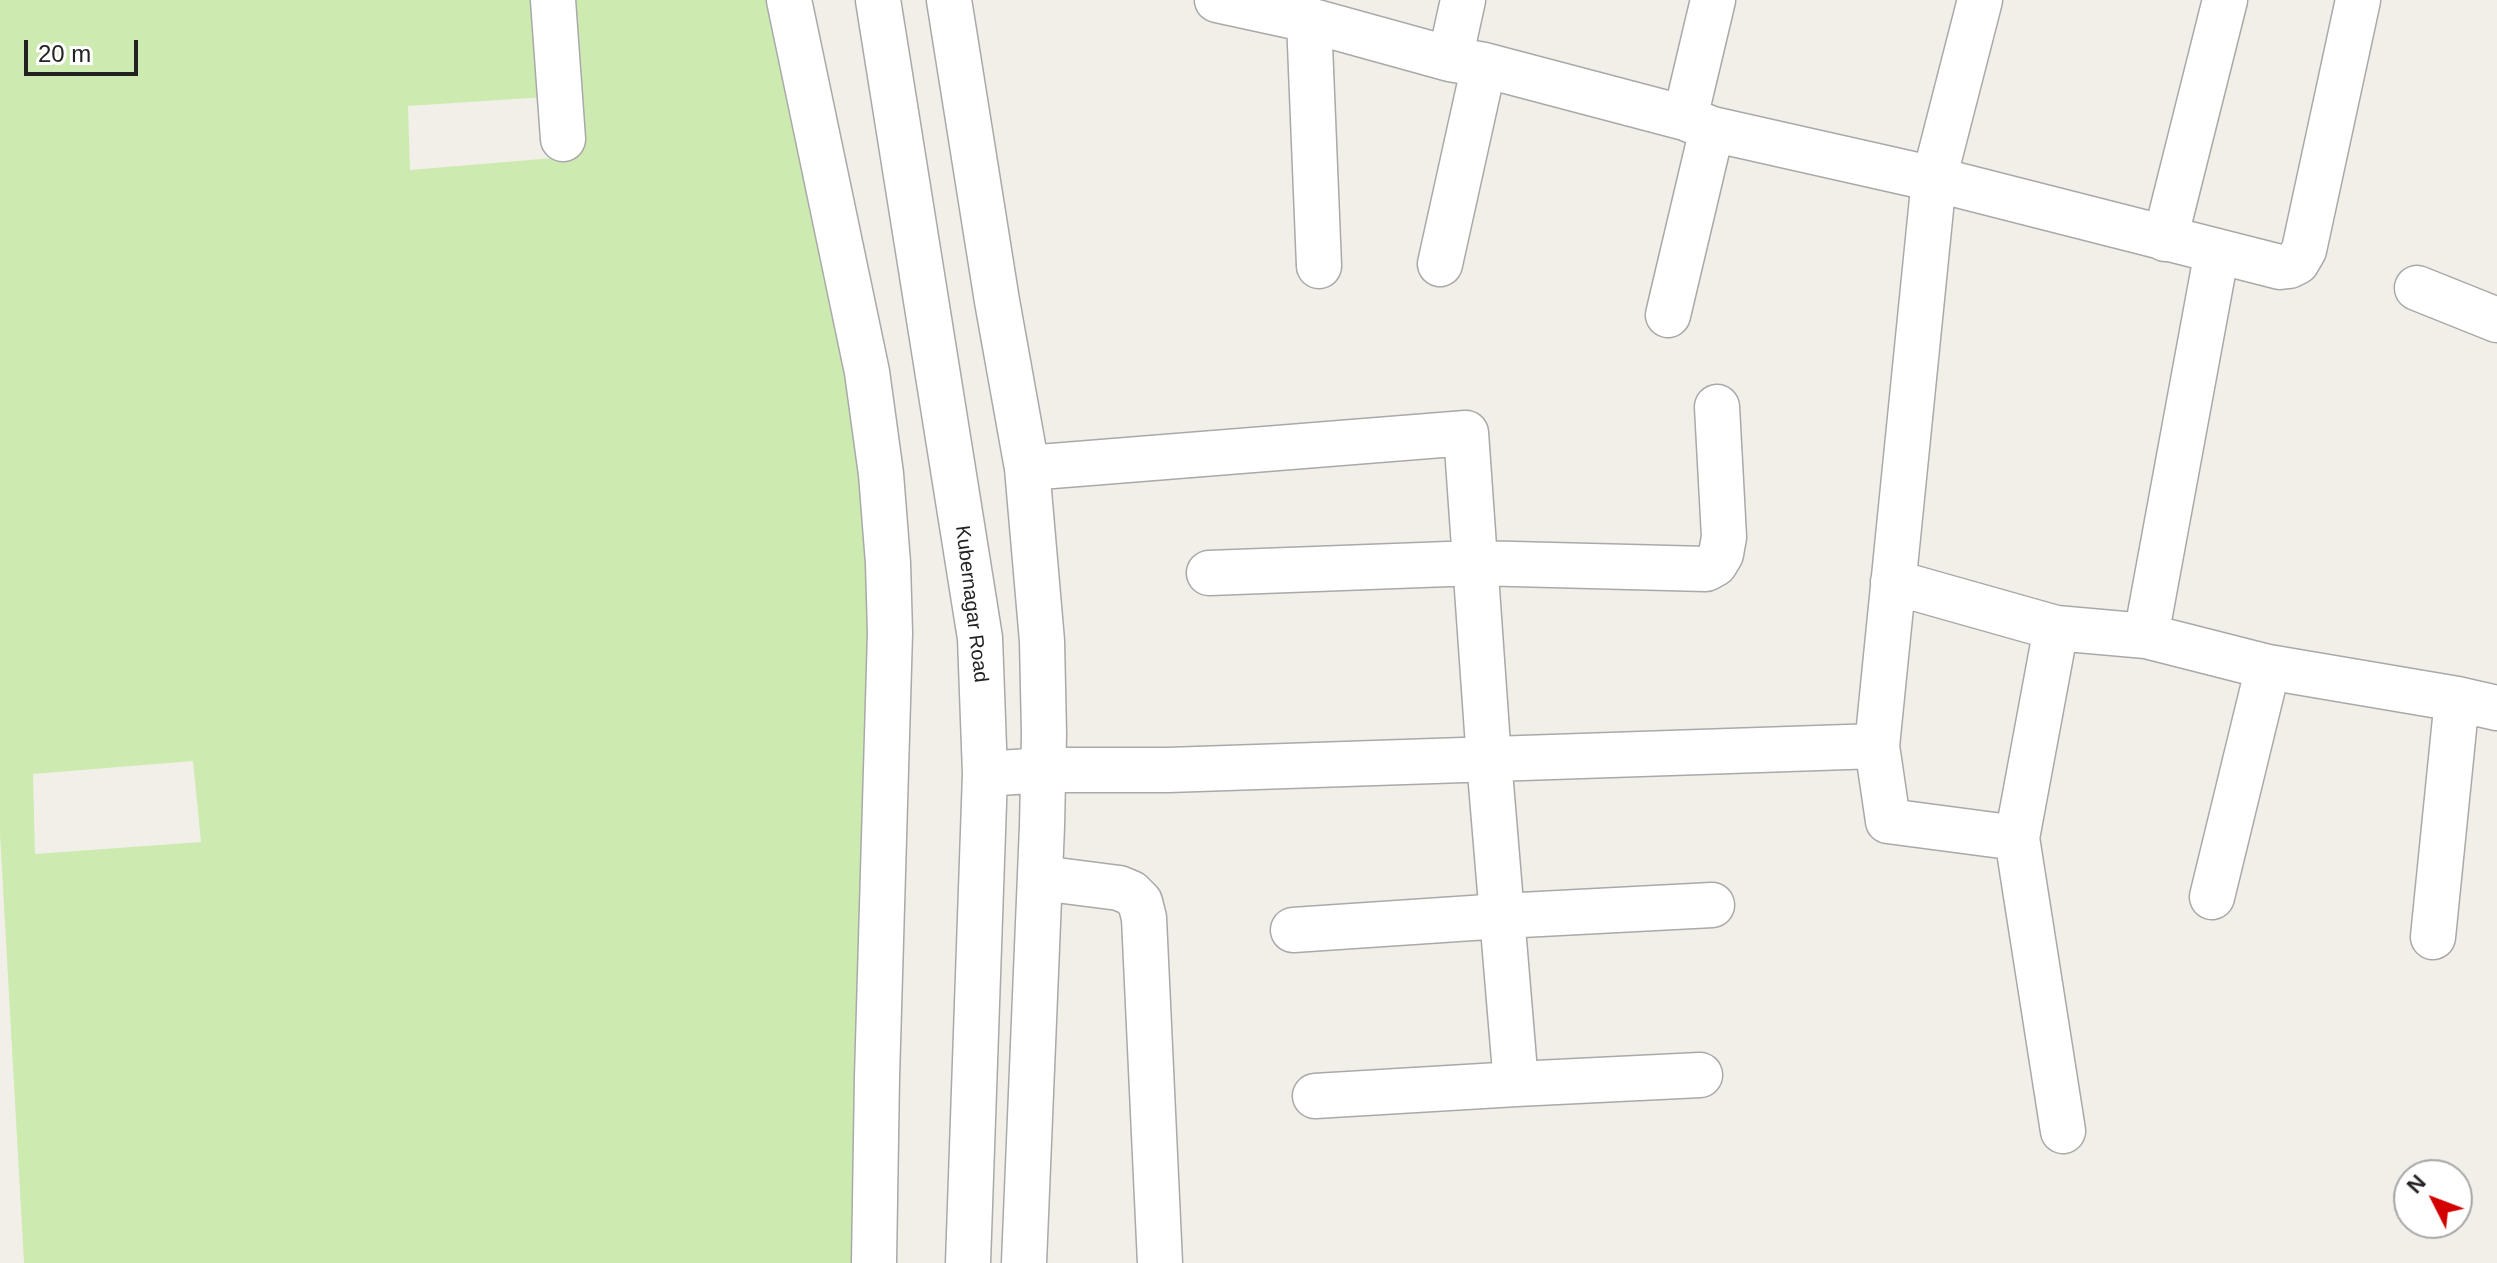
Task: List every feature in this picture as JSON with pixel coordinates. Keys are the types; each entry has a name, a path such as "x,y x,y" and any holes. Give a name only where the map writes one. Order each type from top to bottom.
{"street":[{"path":"553,0 563,139"},
{"path":"789,0 867,372 881,474 888,563 890,633 874,1263"},
{"name":"Kubernagar Road","path":"878,0 980,638 985,774 968,1263"},
{"path":"949,0 1027,468 1042,641 1044,770 1041,878 1024,1263"},
{"path":"1217,0 1309,20 1699,124 1934,179 2280,267 2297,262 2304,250 2358,0"},
{"path":"1440,264 1467,62 1463,0"},
{"path":"1668,315 1699,124 1713,0"},
{"path":"1980,0 1934,179 1877,746 1888,821 2017,838"},
{"path":"2165,239 2225,0"},
{"path":"1309,20 1319,266"},
{"path":"2146,636 2217,251"},
{"path":"2417,288 2497,320"},
{"path":"1209,573 1475,563 1706,569 1715,564 1721,554 1724,537 1717,407"},
{"path":"1027,468 1466,433 1516,1084"},
{"path":"1893,582 2056,628 2146,636 2268,667 2477,704 2433,937"},
{"path":"2056,628 2017,838 2063,1131"},
{"path":"2212,897 2268,667"},
{"path":"985,774 1877,746"},
{"path":"1041,878 1119,888 1131,893 1140,902 1144,918 1160,1263"},
{"path":"1293,930 1712,905"},
{"path":"1315,1096 1700,1075"}],"green space":[{"path":"0,0 538,0 545,97 408,106 410,170 577,156 565,0 771,0 854,375 872,647 857,1263 24,1263 0,834","holes":["193,761 201,842 35,854 33,774"]}]}
